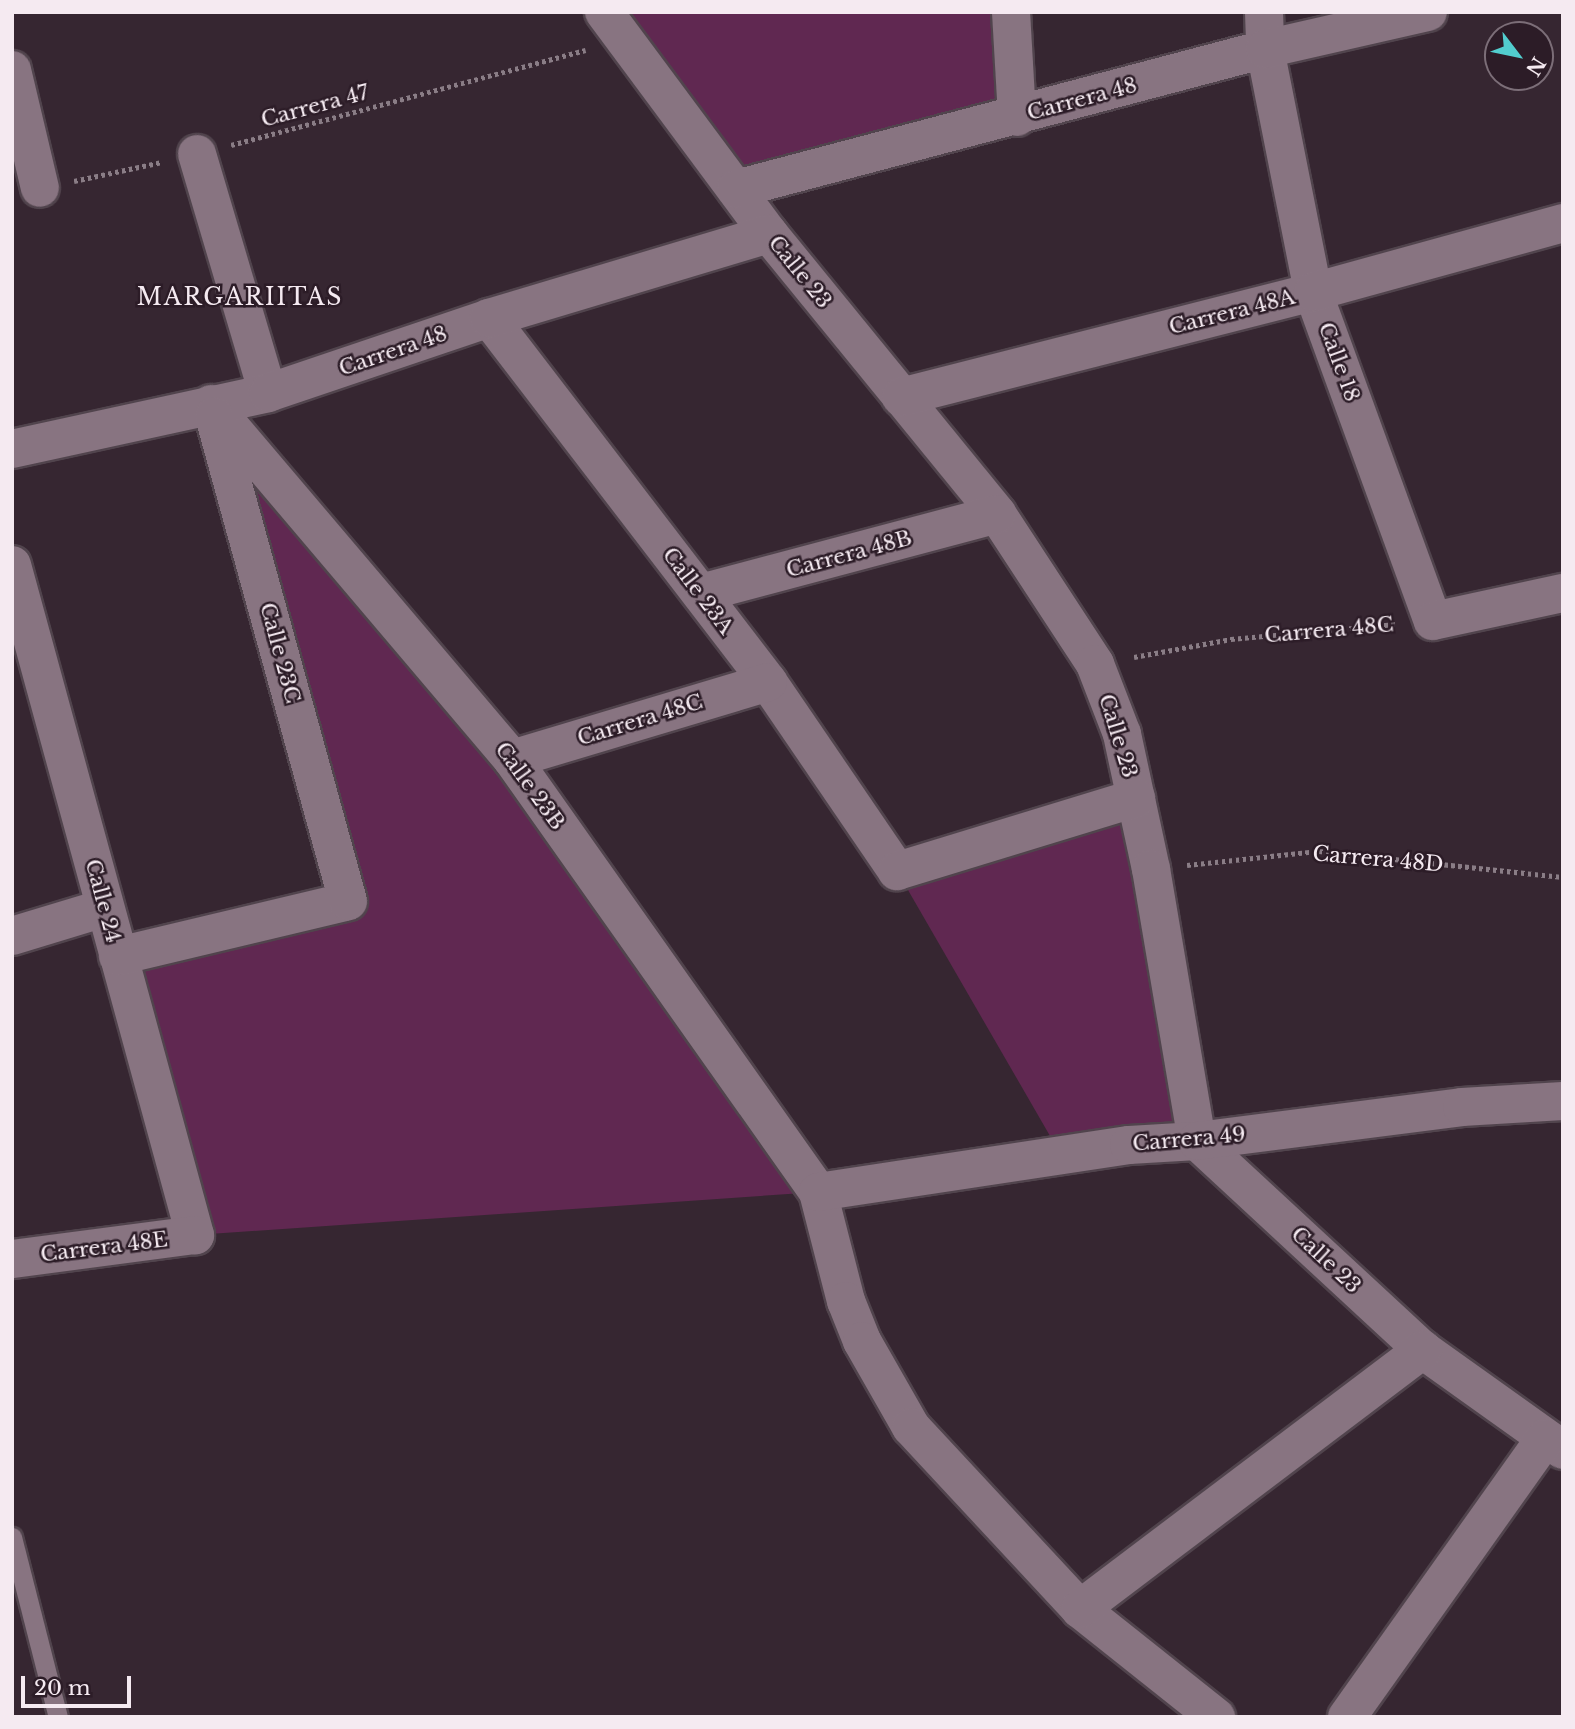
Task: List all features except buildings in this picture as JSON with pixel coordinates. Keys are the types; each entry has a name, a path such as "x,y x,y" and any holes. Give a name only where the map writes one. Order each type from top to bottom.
{"street":[{"path":"1011,12 1017,117"},
{"name":"Carrera 48","path":"736,189 1017,117 1264,31 1428,12"},
{"name":"Calle 23","path":"614,26 769,234 997,514 1095,664 1122,734 1136,798 1151,869 1197,1141 1423,1350 1554,1444"},
{"name":"Calle 18","path":"1264,31 1314,292 1433,621"},
{"path":"12,70 40,188"},
{"path":"197,154 268,393"},
{"name":"Carrera 48A","path":"901,397 1314,292 1563,223"},
{"name":"Carrera 48","path":"12,449 268,393 489,318 769,234"},
{"name":"Calle 23A","path":"489,318 768,682 897,871 1136,798"},
{"name":"Calle 23B","path":"211,404 512,759 818,1192"},
{"name":"Calle 23C","path":"118,957 348,901 211,404"},
{"name":"Carrera 48B","path":"701,593 997,514"},
{"name":"Calle 24","path":"12,565 195,1235"},
{"path":"1433,621 1563,593"},
{"name":"Carrera 48C","path":"512,759 768,682"},
{"path":"12,936 104,908"},
{"name":"Carrera 49","path":"818,1192 1129,1145 1197,1141 1462,1107 1563,1101"},
{"path":"818,1192 846,1301 862,1341 911,1427 1080,1609 1216,1717"},
{"name":"Carrera 48E","path":"12,1259 195,1235"},
{"path":"1080,1609 1423,1350"},
{"path":"1347,1717 1554,1444"}],"lane":[{"path":"12,1537 58,1717"}],"path":[{"name":"Carrera 47","path":"40,188 197,154 614,26"},
{"name":"Carrera 48C","path":"1095,664 1231,639 1433,621"},
{"name":"Carrera 48D","path":"1151,869 1319,851 1563,877"}],"shaded area":[{"path":"608,12 1011,12 1017,117 736,189"},
{"path":"211,404 523,774 818,1192 195,1235 118,957 348,901"},
{"path":"1136,798 1197,1141 1061,1155 897,871"}],"district":[{"name":"MARGARIITAS","path":"240,297"}]}
